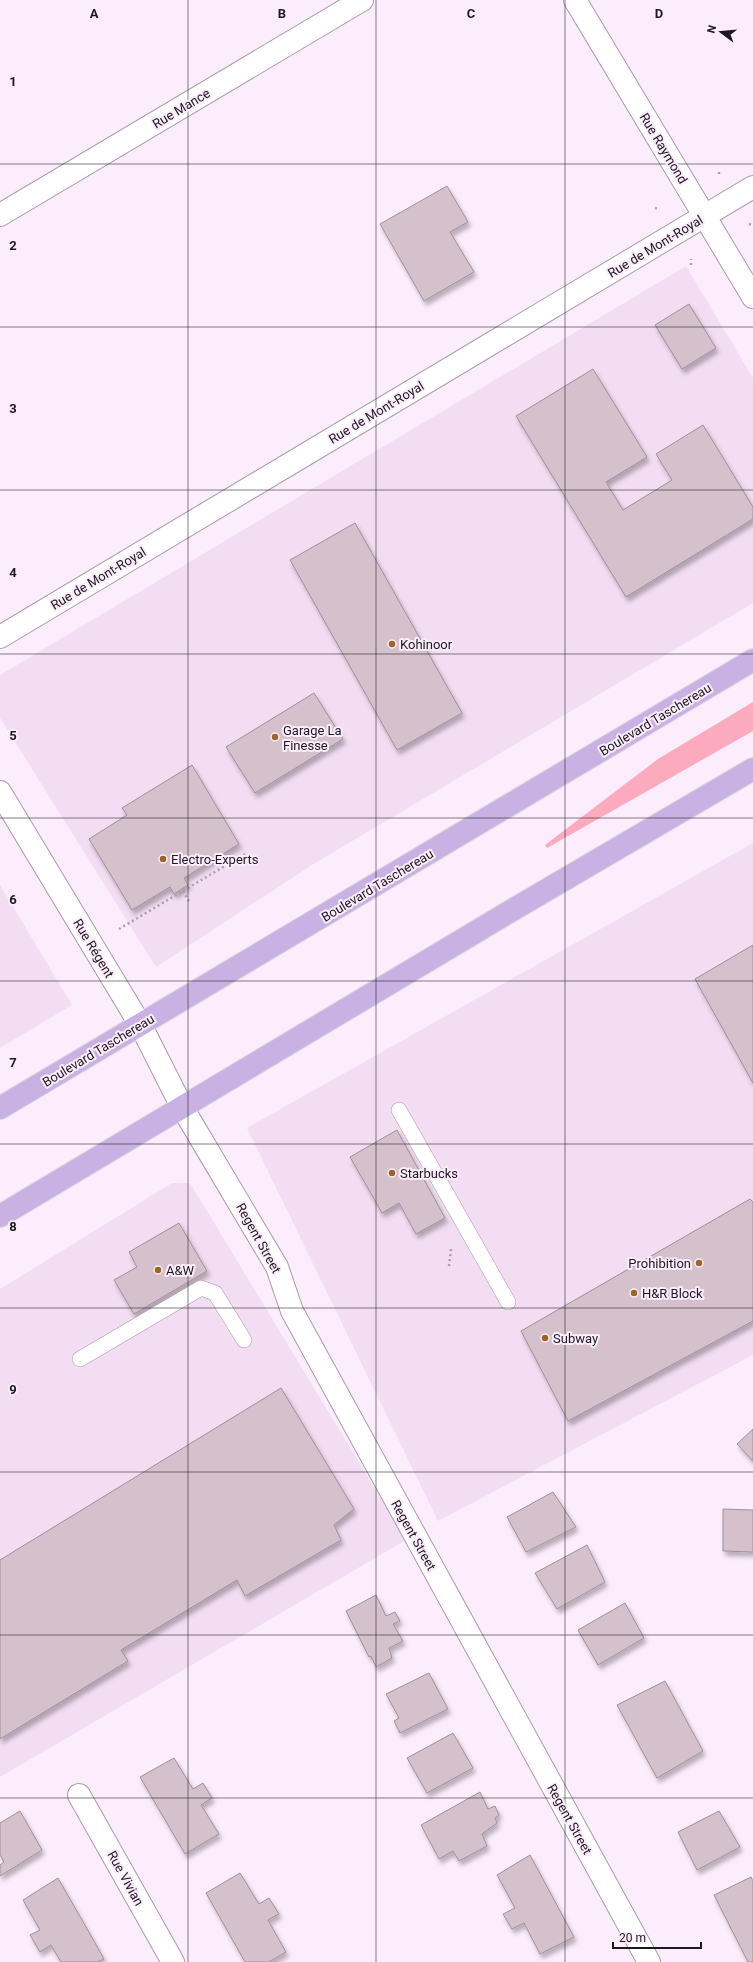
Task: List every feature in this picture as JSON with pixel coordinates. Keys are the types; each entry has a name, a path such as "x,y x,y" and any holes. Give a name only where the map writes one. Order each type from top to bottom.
{"main road":[{"name":"Boulevard Taschereau","path":"0,1108 141,1026 753,660"},
{"path":"0,1216 655,825 753,769"}],"street":[{"name":"Rue Mance","path":"0,216 362,0"},
{"name":"Rue Raymond","path":"575,0 753,297"},
{"name":"Rue de Mont-Royal","path":"0,637 753,187"},
{"name":"Rue Régent","path":"0,792 141,1026 182,1107"},
{"name":"Regent Street","path":"182,1107 277,1267 292,1311 649,1962"},
{"name":"Rue Vivian","path":"78,1795 173,1962"}],"lane":[{"path":"399,1110 508,1302"},
{"path":"80,1360 201,1288 215,1292 244,1340"}],"path":[{"path":"719,174 720,169"},
{"path":"655,208 660,209"},
{"path":"749,224 753,226"},
{"path":"691,259 691,265"},
{"path":"119,929 245,854"},
{"path":"183,891 189,901"}],"shaded area":[{"path":"686,266 753,378 753,603 312,865 156,967 0,718 0,675"},
{"path":"753,702 753,731 547,848 545,845 658,759"},
{"path":"753,843 753,1355 438,1521 247,1128"},
{"path":"0,885 72,1005 0,1048"},
{"path":"172,1183 190,1183 406,1540 0,1777 0,1289"}],"building":[{"path":"447,186 468,222 450,232 474,272 424,301 380,224"},
{"path":"689,304 716,348 682,369 655,325"},
{"path":"593,369 647,457 606,482 623,510 672,480 656,454 703,425 753,507 753,519 626,597 516,416"},
{"path":"355,523 462,713 397,750 290,560"},
{"path":"314,693 343,739 255,793 226,747"},
{"path":"192,765 239,844 184,878 188,885 174,894 170,887 132,910 89,839 127,815 122,808"},
{"path":"753,945 753,1083 695,979"},
{"path":"397,1130 445,1218 416,1234 399,1203 382,1213 350,1157"},
{"path":"750,1199 753,1202 753,1321 568,1421 521,1331"},
{"path":"179,1223 207,1271 134,1314 114,1280 137,1267 129,1252"},
{"path":"281,1388 354,1509 334,1525 341,1540 245,1596 237,1580 121,1650 128,1661 0,1739 0,1560"},
{"path":"753,1429 753,1461 737,1444"},
{"path":"553,1492 576,1527 526,1552 507,1517"},
{"path":"723,1509 753,1510 753,1552 723,1551"},
{"path":"587,1545 605,1582 557,1609 535,1573"},
{"path":"376,1595 386,1616 395,1612 400,1621 393,1624 403,1641 389,1648 392,1658 376,1667 371,1656 369,1657 346,1611"},
{"path":"625,1603 644,1638 598,1665 578,1630"},
{"path":"429,1673 448,1709 400,1733 394,1721 399,1718 386,1694"},
{"path":"665,1681 703,1751 657,1778 617,1705"},
{"path":"453,1733 473,1768 427,1793 407,1758"},
{"path":"174,1758 193,1789 203,1783 212,1798 201,1805 219,1834 185,1854 140,1777"},
{"path":"480,1792 488,1809 495,1806 499,1815 495,1818 497,1823 482,1834 487,1846 459,1861 453,1851 439,1859 421,1825"},
{"path":"20,1811 42,1850 0,1876 0,1865 4,1862 0,1855 0,1823"},
{"path":"719,1811 740,1847 697,1870 678,1832"},
{"path":"530,1855 574,1937 540,1954 524,1923 512,1929 503,1914 515,1908 497,1875"},
{"path":"240,1873 259,1904 269,1898 279,1914 268,1920 286,1952 269,1962 245,1962 206,1893"},
{"path":"751,1877 753,1881 753,1962 748,1962 714,1895"},
{"path":"58,1878 104,1959 97,1962 61,1962 51,1945 40,1952 30,1935 40,1930 23,1900"}],"place":[{"name":"Kohinoor","path":"392,644"},
{"name":"Garage La Finesse","path":"275,737"},
{"name":"Electro-Experts","path":"163,859"},
{"name":"Starbucks","path":"392,1173"},
{"name":"Prohibition","path":"699,1263"},
{"name":"A&W","path":"158,1270"},
{"name":"H&R Block","path":"634,1293"},
{"name":"Subway","path":"545,1338"}]}
